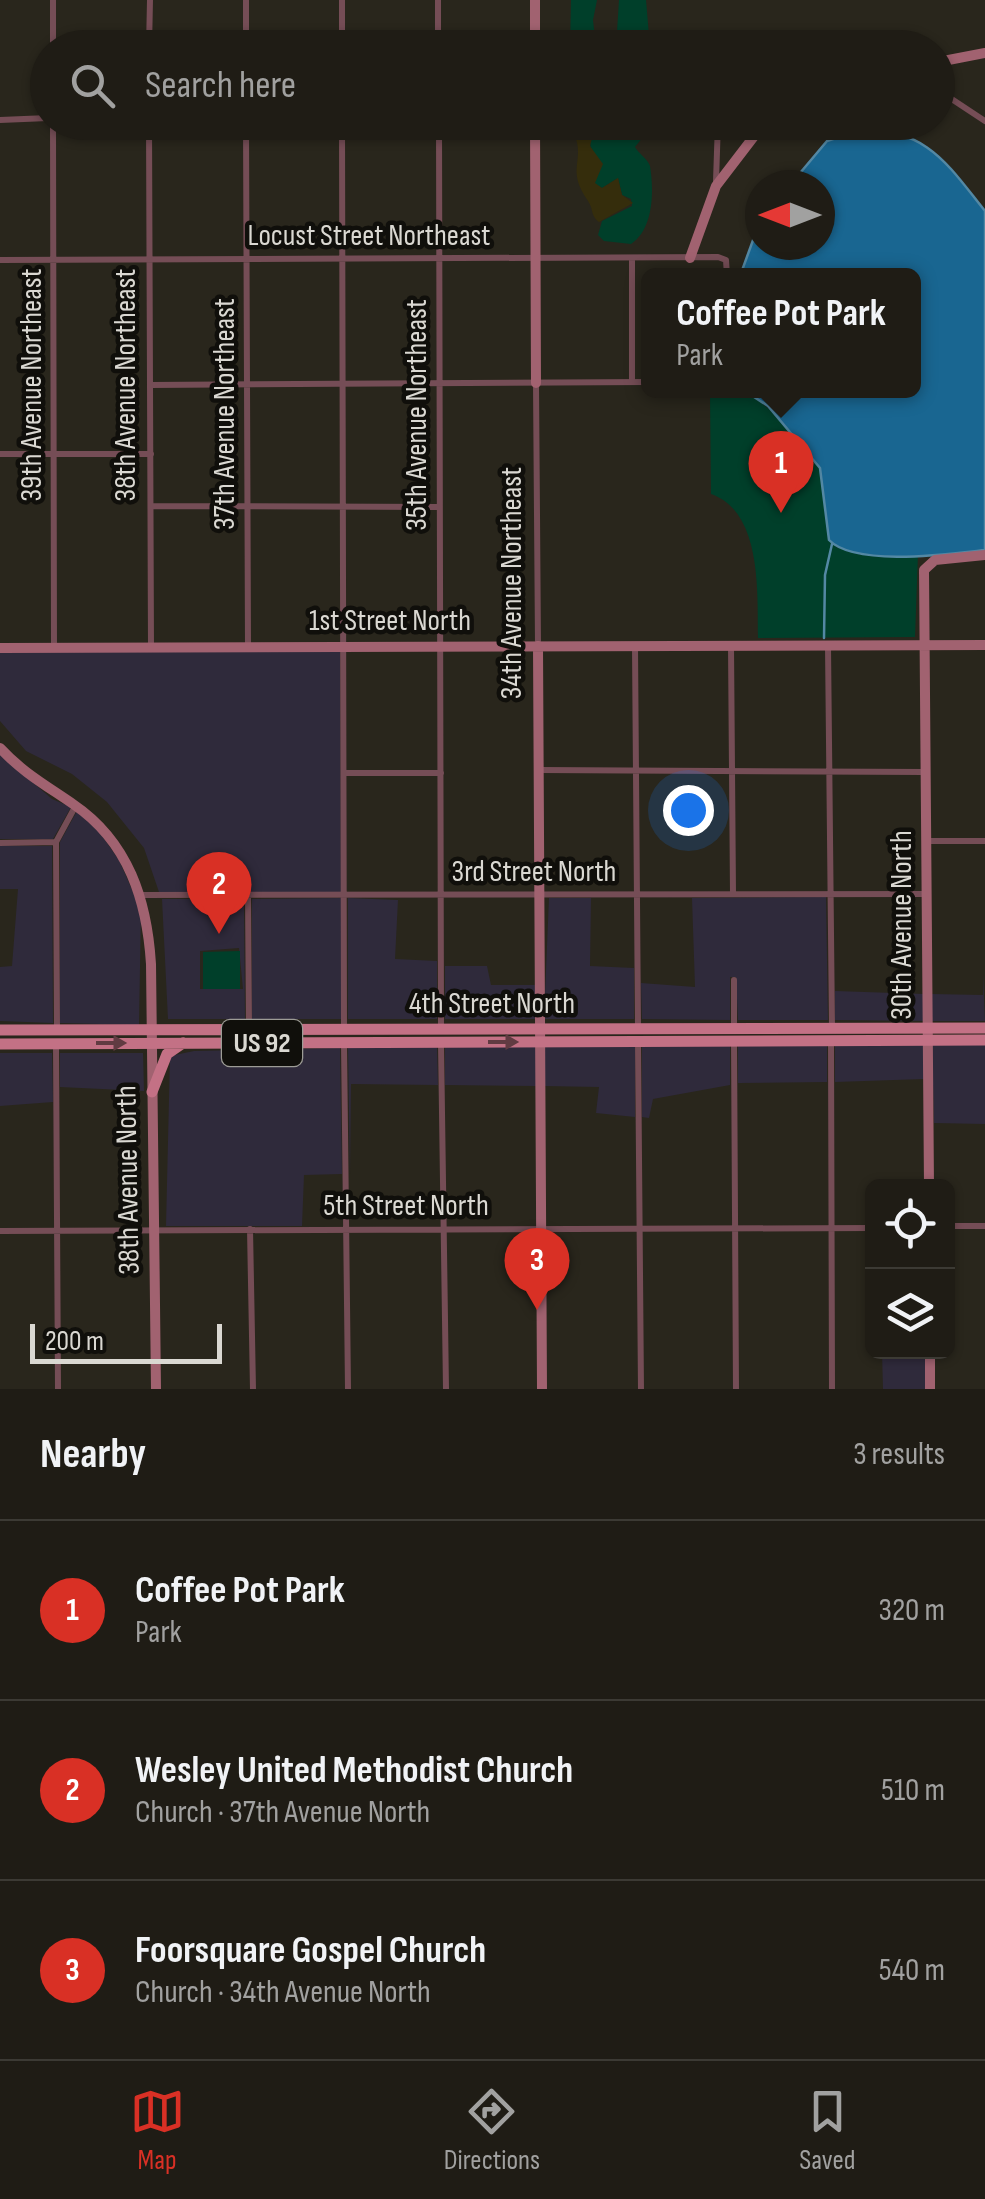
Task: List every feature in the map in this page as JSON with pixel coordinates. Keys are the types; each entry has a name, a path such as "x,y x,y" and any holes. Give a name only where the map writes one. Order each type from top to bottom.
{"main road":[{"name":"4th Street North","path":"0,1030 56,1037 344,1029 540,1042 782,1042 790,1035 928,1027 985,1028"},
{"name":"4th Street North","path":"151,1036 184,1043 344,1043 360,1036 441,1036 540,1028 734,1028 928,1041 985,1040"},
{"path":"638,1042 644,1035 674,1034 684,1028"},
{"path":"249,1043 254,1036 299,1035 305,1029"},
{"path":"2,1044 14,1038 56,1037"},
{"path":"152,1092 166,1054 184,1043"}],"street":[{"path":"53,0 53,30"},
{"path":"150,0 150,30"},
{"path":"246,0 246,30"},
{"path":"342,0 342,30"},
{"path":"438,0 438,30"},
{"path":"535,0 535,30"},
{"path":"955,59 985,53"},
{"path":"955,101 985,121"},
{"path":"0,120 30,120"},
{"name":"39th Avenue Northeast","path":"51,140 55,260 54,648"},
{"name":"38th Avenue Northeast","path":"149,140 151,648"},
{"name":"37th Avenue Northeast","path":"246,140 248,646"},
{"path":"342,140 344,1029"},
{"name":"35th Avenue Northeast","path":"439,140 441,1036 446,1389"},
{"name":"34th Avenue Northeast","path":"535,140 542,1389"},
{"path":"716,186 717,140"},
{"path":"690,258 716,186 751,140"},
{"path":"632,258 632,382"},
{"name":"Locust Street Northeast","path":"0,260 724,258 726,268"},
{"path":"150,385 641,382"},
{"path":"0,454 151,454"},
{"path":"151,506 439,506"},
{"path":"925,645 924,570 935,560 985,555"},
{"path":"828,645 832,1389"},
{"name":"30th Avenue North","path":"925,645 928,1179"},
{"name":"1st Street North","path":"0,648 985,645"},
{"path":"635,646 638,1028"},
{"path":"731,646 733,894"},
{"path":"0,748 33,779 76,806 118,848 141,896 149,936 151,1036"},
{"path":"539,770 926,772"},
{"path":"346,772 441,772"},
{"path":"58,1389 56,842 76,806"},
{"path":"926,841 985,841"},
{"path":"0,843 56,842"},
{"name":"3rd Street North","path":"141,896 927,894"},
{"path":"248,895 248,1029"},
{"path":"734,980 736,1389"},
{"name":"38th Avenue North","path":"151,1036 156,1389"},
{"path":"638,1042 641,1389"},
{"path":"344,1043 348,1389"},
{"path":"955,1226 985,1226"},
{"name":"5th Street North","path":"0,1231 865,1228"},
{"path":"250,1230 253,1389"},
{"path":"930,1359 930,1389"}],"shaded area":[{"path":"340,649 341,892 159,892 144,848 107,802 72,774 26,751 0,721 0,651"},
{"path":"0,754 52,799 71,807 53,839 0,839"},
{"path":"77,811 100,833 119,860 141,910 139,1025 60,1023 60,842"},
{"path":"0,846 52,846 53,1023 0,1021 0,967 12,966 18,889 0,889"},
{"path":"826,897 828,1020 738,1020 736,977 730,977 730,1020 642,1019 641,983 695,987 692,898"},
{"path":"341,898 341,1019 252,1019 252,899"},
{"path":"348,898 398,900 395,959 437,961 437,1019 348,1019"},
{"path":"549,898 591,898 590,966 634,968 634,1019 544,1019"},
{"path":"162,899 244,899 245,1019 168,1019","holes":["239,948 243,989 200,989 200,951"]},
{"path":"445,966 487,966 491,985 537,985 537,1019 445,1019"},
{"path":"983,974 985,1021 931,1021 931,994 983,995"},
{"path":"835,991 924,994 924,1021 835,1020"},
{"path":"985,1044 985,1124 934,1123 932,1045"},
{"path":"924,1045 924,1079 835,1082 835,1046"},
{"path":"437,1046 438,1085 351,1084 350,1174 348,1048"},
{"path":"445,1046 536,1046 537,1086 445,1085"},
{"path":"544,1046 635,1046 635,1117 596,1113 599,1087 544,1086"},
{"path":"642,1046 730,1046 730,1085 653,1099 649,1118 642,1117"},
{"path":"738,1046 827,1046 827,1082 738,1083"},
{"path":"340,1048 342,1174 304,1175 302,1226 166,1226 170,1056 194,1051"},
{"path":"0,1053 52,1053 53,1102 0,1106"},
{"path":"60,1053 143,1053 144,1091 60,1087"},
{"path":"882,1359 926,1359 926,1389 883,1389"}],"green space":[{"path":"571,0 597,0 594,30 570,30"},
{"path":"619,0 646,0 649,30 617,30"},
{"path":"641,140 635,147 650,166 652,197 644,229 631,244 604,241 598,235 602,221 632,206 631,199 622,195 618,178 602,188 595,184 590,142"},
{"path":"710,398 755,398 797,437 816,461 836,547 862,555 918,554 915,637 758,638 754,557 748,536 728,504 711,494"},
{"path":"240,951 240,989 203,989 203,952"}],"sand":[{"path":"576,140 592,140 590,146 603,164 595,183 602,188 618,178 622,195 633,203 599,222 594,217 578,181"}],"water":[{"path":"830,140 913,140 946,164 985,211 985,550 880,556 859,554 829,540 820,468 768,406 756,398 921,398 921,268 743,268 746,260 835,260 835,170 803,170"}],"waterway":[{"path":"824,638 825,575 832,544"}],"place":[{"name":"Coffee Pot Park","path":"781,513"},
{"name":"Wesley United Methodist Church","path":"219,934"},
{"name":"Foorsquare Gospel Church","path":"537,1310"}]}
